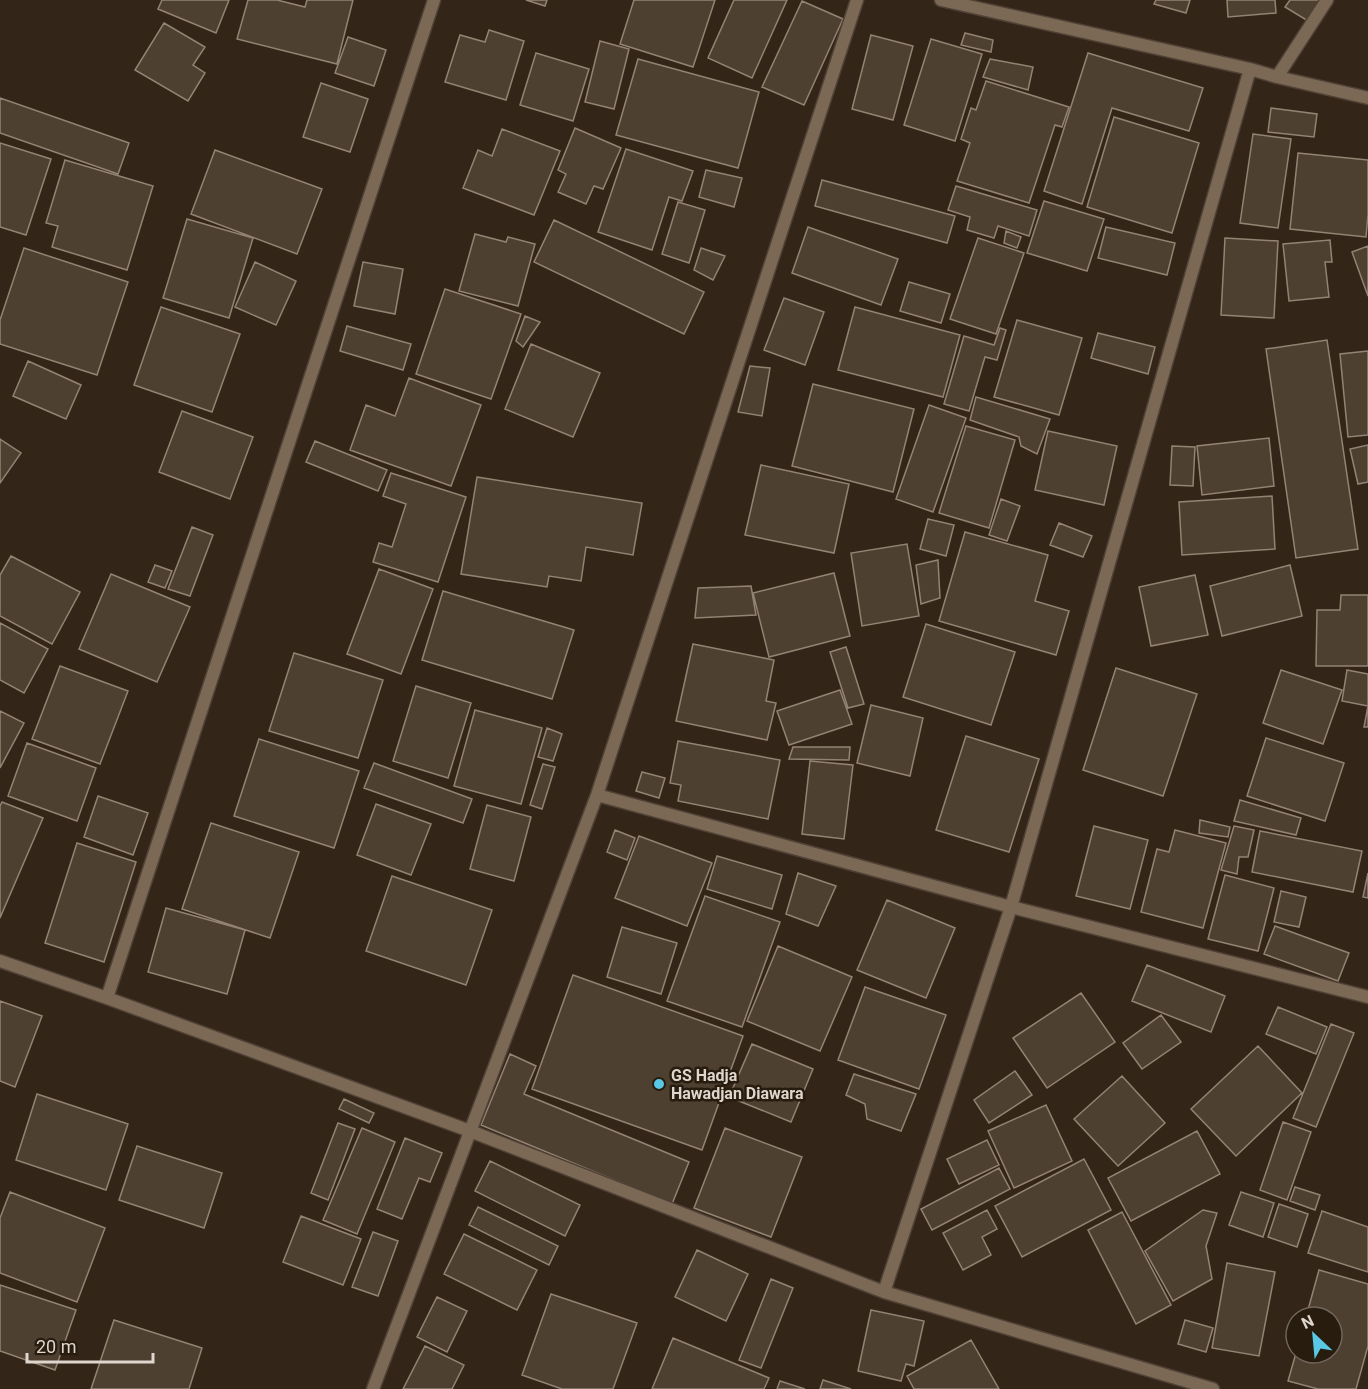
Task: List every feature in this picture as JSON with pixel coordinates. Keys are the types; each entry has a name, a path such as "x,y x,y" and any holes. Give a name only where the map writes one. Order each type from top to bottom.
{"street":[{"path":"107,998 434,0"},
{"path":"374,1389 597,795 857,0"},
{"path":"941,0 1250,69 1368,98"},
{"path":"1277,77 1327,0"},
{"path":"884,1292 1011,907 1250,69"},
{"path":"597,795 1011,907 1368,997"},
{"path":"0,961 470,1131 884,1292 1213,1389"}],"building":[{"path":"162,0 229,0 216,33 158,9"},
{"path":"248,0 277,0 305,7 307,0 353,0 337,64 237,39"},
{"path":"526,0 547,0 545,6"},
{"path":"634,0 715,0 693,67 620,44"},
{"path":"734,0 787,0 752,78 708,58"},
{"path":"1156,0 1190,0 1186,13 1154,4"},
{"path":"1227,0 1275,0 1276,13 1228,17"},
{"path":"1290,0 1322,0 1308,21 1285,7"},
{"path":"802,1 843,19 804,105 762,87"},
{"path":"164,23 205,47 193,65 205,73 188,101 135,70"},
{"path":"489,30 524,41 506,100 445,82 460,35 485,42"},
{"path":"965,33 993,40 991,52 961,45"},
{"path":"871,35 913,46 893,120 852,109"},
{"path":"348,37 386,50 374,86 335,73"},
{"path":"931,39 982,54 955,141 904,125"},
{"path":"600,41 629,49 614,109 585,102"},
{"path":"536,53 589,69 573,121 520,105"},
{"path":"1088,53 1203,88 1189,131 1112,108 1082,204 1044,191"},
{"path":"638,59 759,92 738,168 616,135"},
{"path":"990,59 1033,67 1028,90 983,77"},
{"path":"986,81 1069,107 1062,127 1055,125 1029,203 957,181 970,143 961,139 971,108 976,110"},
{"path":"321,83 368,99 350,152 303,137"},
{"path":"0,98 129,143 118,174 0,133"},
{"path":"1271,108 1317,114 1314,137 1268,132"},
{"path":"1114,117 1199,143 1172,233 1087,207"},
{"path":"575,128 621,148 603,189 594,186 586,204 558,192 566,174 558,170"},
{"path":"502,129 560,151 534,215 463,188 478,150 492,156"},
{"path":"1253,134 1291,139 1278,228 1240,223"},
{"path":"0,143 51,159 26,235 0,227"},
{"path":"626,149 693,171 682,201 669,197 652,250 598,232"},
{"path":"215,150 322,189 297,254 191,214"},
{"path":"1298,153 1368,160 1366,237 1290,229"},
{"path":"65,160 153,186 127,270 52,247 58,226 46,223"},
{"path":"706,170 742,178 734,207 699,197"},
{"path":"822,180 955,216 947,243 815,206"},
{"path":"956,186 1037,210 1029,236 998,226 994,238 967,230 970,217 948,210"},
{"path":"1044,201 1104,219 1087,271 1027,253"},
{"path":"678,202 705,210 689,263 662,254"},
{"path":"187,219 253,238 229,318 163,298"},
{"path":"554,220 704,292 684,334 534,262"},
{"path":"808,227 898,259 881,305 792,273"},
{"path":"1106,227 1175,243 1167,275 1098,258"},
{"path":"1006,231 1021,237 1017,248 1004,243"},
{"path":"475,234 506,242 508,237 535,244 518,306 459,291"},
{"path":"978,238 1024,253 996,334 950,319"},
{"path":"1225,238 1278,241 1274,318 1221,315"},
{"path":"1330,240 1332,262 1325,262 1329,297 1289,301 1283,244"},
{"path":"1368,246 1368,296 1352,252"},
{"path":"24,248 128,282 97,375 0,344 0,320"},
{"path":"701,248 725,256 713,280 694,270"},
{"path":"255,262 296,281 276,325 235,307"},
{"path":"363,262 403,269 395,314 354,306"},
{"path":"909,282 950,294 941,323 900,311"},
{"path":"445,289 521,314 491,399 416,374"},
{"path":"784,298 824,312 805,365 764,350"},
{"path":"161,307 240,334 212,412 134,385"},
{"path":"855,307 960,335 943,397 838,370"},
{"path":"525,316 540,322 523,347 516,341"},
{"path":"1017,320 1082,338 1059,415 994,397"},
{"path":"347,326 411,344 403,370 340,351"},
{"path":"1000,328 1006,330 997,360 985,357 969,411 944,404 964,336 994,345"},
{"path":"1098,333 1155,347 1148,374 1091,358"},
{"path":"1327,340 1358,549 1296,558 1266,349"},
{"path":"531,344 600,373 573,437 505,409"},
{"path":"1368,351 1368,435 1348,437 1340,354"},
{"path":"28,361 81,385 66,419 13,396"},
{"path":"750,366 770,368 762,416 738,412"},
{"path":"409,378 481,405 451,486 350,450 366,405 395,416"},
{"path":"813,384 914,409 893,492 792,466"},
{"path":"976,397 1050,419 1037,454 1021,446 1019,437 970,420"},
{"path":"929,405 966,418 933,512 896,499"},
{"path":"182,411 253,437 230,499 159,472"},
{"path":"966,426 1015,440 989,528 939,513"},
{"path":"1048,431 1117,446 1104,505 1035,490"},
{"path":"1269,438 1274,486 1202,495 1197,446"},
{"path":"0,439 21,453 0,483"},
{"path":"315,441 387,470 378,491 306,462"},
{"path":"1368,445 1368,482 1358,484 1350,449"},
{"path":"1172,446 1195,447 1193,486 1170,485"},
{"path":"761,465 849,484 834,553 745,535"},
{"path":"391,473 466,497 438,582 373,562 379,543 392,547 406,504 383,496"},
{"path":"477,477 642,503 633,555 586,547 581,581 549,576 547,587 461,574"},
{"path":"1272,496 1275,549 1182,555 1179,502"},
{"path":"1001,499 1020,506 1007,541 989,535"},
{"path":"928,519 954,525 946,556 920,549"},
{"path":"1059,523 1092,536 1083,557 1050,545"},
{"path":"192,527 213,535 190,596 168,589"},
{"path":"965,532 1048,555 1035,601 1069,611 1056,655 939,621"},
{"path":"907,544 919,616 862,626 851,553"},
{"path":"11,556 80,592 52,644 0,616 0,575"},
{"path":"938,560 940,598 921,604 916,565"},
{"path":"155,565 172,571 165,588 148,582"},
{"path":"1290,565 1302,616 1222,636 1210,586"},
{"path":"379,569 433,589 401,674 347,654"},
{"path":"834,573 850,636 769,657 753,593"},
{"path":"111,574 190,607 157,682 79,649"},
{"path":"1195,575 1208,635 1151,646 1139,587"},
{"path":"751,586 756,615 695,618 698,588"},
{"path":"443,591 574,630 552,699 422,660"},
{"path":"1341,595 1368,595 1368,666 1316,666 1317,610 1340,610"},
{"path":"0,623 48,649 24,693 0,680"},
{"path":"926,624 1015,652 991,725 903,697"},
{"path":"693,644 774,660 766,701 776,703 767,740 676,721"},
{"path":"846,647 864,704 848,708 830,652"},
{"path":"294,653 383,680 358,758 269,731"},
{"path":"60,666 128,691 100,764 32,739"},
{"path":"1116,668 1197,694 1163,796 1083,770"},
{"path":"1281,670 1342,690 1323,744 1263,723"},
{"path":"1347,670 1368,674 1368,706 1342,701"},
{"path":"416,686 471,703 448,778 393,761"},
{"path":"840,690 852,724 789,745 777,711"},
{"path":"871,705 923,718 910,776 857,763"},
{"path":"1368,706 1368,727 1364,727"},
{"path":"475,710 542,728 521,804 454,786"},
{"path":"0,711 24,723 0,768"},
{"path":"547,728 562,734 553,761 538,757"},
{"path":"966,736 1039,759 1009,852 936,830"},
{"path":"1266,738 1344,763 1325,821 1247,796"},
{"path":"259,739 359,771 334,848 234,816"},
{"path":"678,741 780,760 768,819 678,801 681,785 670,783"},
{"path":"27,743 96,768 77,821 8,796"},
{"path":"793,747 850,747 849,760 789,759"},
{"path":"810,761 853,765 844,839 802,834"},
{"path":"374,763 472,799 463,823 364,788"},
{"path":"543,764 555,767 542,809 530,805"},
{"path":"642,772 665,778 659,798 636,791"},
{"path":"98,796 148,813 133,855 84,837"},
{"path":"1240,800 1301,818 1296,835 1234,821"},
{"path":"2,802 43,818 0,918 0,806"},
{"path":"376,804 431,824 411,875 357,855"},
{"path":"487,805 531,817 514,881 470,869"},
{"path":"1200,820 1230,827 1228,837 1199,833"},
{"path":"211,823 299,852 270,938 182,909"},
{"path":"1094,826 1148,840 1130,909 1076,896"},
{"path":"1234,826 1254,830 1248,857 1239,857 1237,874 1221,870"},
{"path":"615,830 635,838 627,860 607,852"},
{"path":"1175,830 1226,843 1203,928 1141,912 1157,849 1169,852"},
{"path":"1260,831 1362,851 1353,892 1252,872"},
{"path":"639,836 712,863 687,926 615,898"},
{"path":"77,843 136,862 104,962 45,943"},
{"path":"717,856 782,875 772,909 707,889"},
{"path":"798,873 836,886 818,926 786,914"},
{"path":"1368,873 1368,898 1363,897"},
{"path":"1225,875 1274,888 1258,951 1208,939"},
{"path":"392,876 492,910 466,985 366,951"},
{"path":"1281,891 1306,897 1299,927 1274,922"},
{"path":"705,896 780,922 742,1027 667,1001"},
{"path":"887,900 955,928 926,998 857,970"},
{"path":"166,908 245,930 227,994 148,972"},
{"path":"1275,926 1349,953 1338,981 1264,954"},
{"path":"622,927 677,943 661,994 607,977"},
{"path":"778,946 852,977 820,1051 747,1021"},
{"path":"1147,965 1225,996 1211,1032 1132,1001"},
{"path":"573,975 743,1036 702,1150 532,1089"},
{"path":"865,987 946,1015 919,1089 838,1060"},
{"path":"1081,993 1115,1042 1047,1088 1013,1038"},
{"path":"0,1001 42,1016 15,1087 0,1081"},
{"path":"1278,1007 1327,1027 1316,1054 1266,1034"},
{"path":"1161,1015 1181,1042 1142,1069 1123,1043"},
{"path":"1331,1024 1354,1033 1316,1127 1293,1118"},
{"path":"752,1044 813,1069 791,1122 729,1097"},
{"path":"1258,1046 1302,1093 1236,1156 1191,1109"},
{"path":"510,1054 536,1066 524,1094 689,1162 672,1204 481,1125"},
{"path":"1015,1071 1032,1095 989,1123 974,1100"},
{"path":"854,1074 916,1094 901,1131 867,1119 865,1104 846,1095"},
{"path":"1122,1076 1165,1123 1118,1166 1074,1119"},
{"path":"37,1094 128,1124 106,1190 16,1160"},
{"path":"344,1099 374,1113 369,1123 339,1109"},
{"path":"1046,1105 1072,1161 1014,1188 988,1131"},
{"path":"1283,1122 1311,1132 1287,1200 1260,1190"},
{"path":"338,1123 355,1129 328,1200 311,1193"},
{"path":"362,1128 395,1142 357,1234 323,1220"},
{"path":"725,1128 802,1157 771,1237 694,1208"},
{"path":"1197,1131 1220,1174 1131,1221 1108,1178"},
{"path":"405,1138 442,1153 430,1182 419,1178 402,1219 377,1209"},
{"path":"987,1140 999,1165 959,1184 947,1159"},
{"path":"137,1146 222,1173 204,1228 119,1200"},
{"path":"1084,1159 1111,1210 1022,1257 995,1206"},
{"path":"490,1161 580,1205 565,1236 475,1191"},
{"path":"999,1168 1010,1189 932,1230 921,1209"},
{"path":"1295,1187 1320,1195 1315,1210 1290,1201"},
{"path":"10,1192 105,1228 77,1302 0,1273 0,1218"},
{"path":"1241,1192 1274,1203 1263,1237 1229,1225"},
{"path":"1279,1204 1308,1214 1297,1247 1268,1237"},
{"path":"478,1207 558,1246 549,1265 469,1225"},
{"path":"987,1210 997,1229 982,1237 991,1255 963,1270 943,1233"},
{"path":"1203,1210 1217,1213 1206,1246 1212,1279 1173,1301 1145,1251"},
{"path":"1322,1211 1368,1227 1368,1272 1308,1253"},
{"path":"1122,1212 1171,1305 1136,1324 1088,1230"},
{"path":"301,1216 361,1239 343,1285 283,1262"},
{"path":"373,1232 398,1241 378,1296 352,1287"},
{"path":"464,1234 537,1270 517,1310 444,1274"},
{"path":"697,1250 748,1274 726,1321 675,1297"},
{"path":"1227,1263 1275,1272 1259,1356 1212,1348"},
{"path":"1319,1270 1368,1284 1368,1346 1356,1389 1318,1389 1288,1381 1293,1365 1344,1365 1344,1305 1309,1305"},
{"path":"771,1279 793,1288 761,1368 739,1360"},
{"path":"0,1285 76,1310 55,1370 0,1351"},
{"path":"551,1294 637,1323 613,1389 562,1389 522,1375"},
{"path":"437,1297 467,1311 447,1352 417,1337"},
{"path":"871,1310 924,1321 914,1366 906,1364 901,1381 858,1371"},
{"path":"114,1320 202,1348 189,1389 91,1389"},
{"path":"1185,1320 1213,1328 1206,1352 1178,1344"},
{"path":"673,1338 769,1378 764,1389 652,1389"},
{"path":"971,1340 999,1389 914,1389 907,1376"},
{"path":"425,1346 464,1365 452,1389 403,1389"},
{"path":"823,1380 851,1389 820,1389"},
{"path":"780,1381 805,1389 777,1389"}],"place":[{"name":"GS Hadja Hawadjan Diawara","path":"659,1084"}]}
